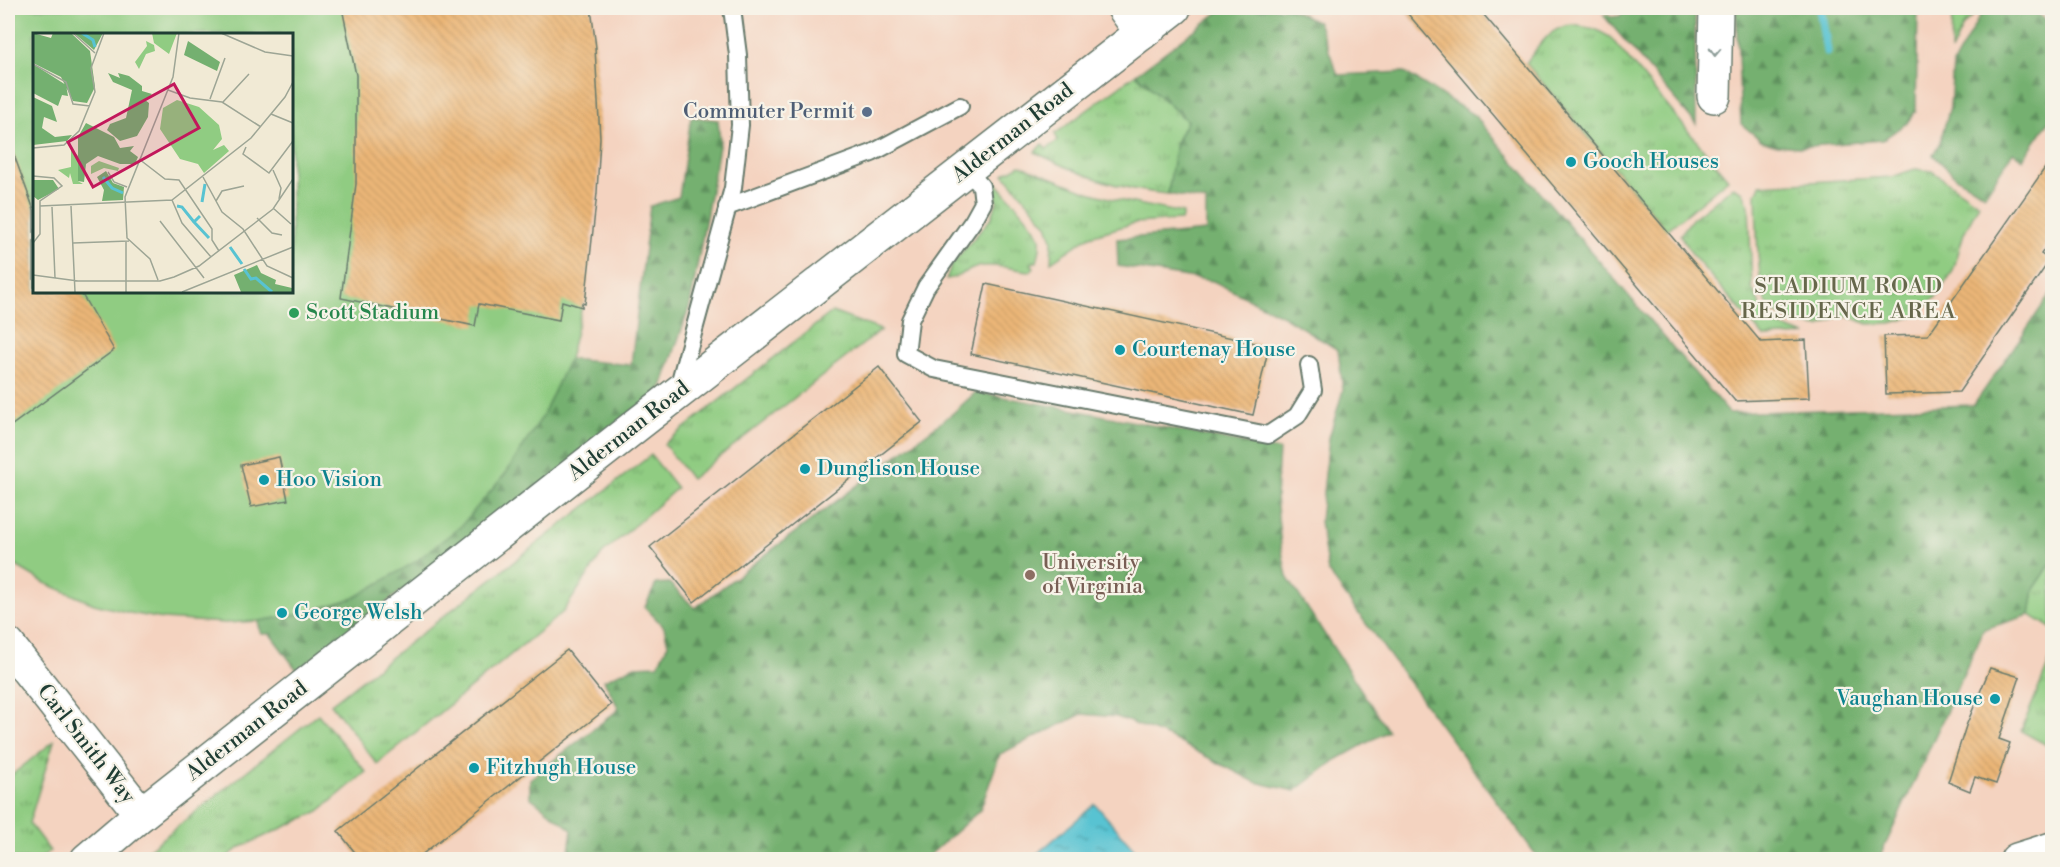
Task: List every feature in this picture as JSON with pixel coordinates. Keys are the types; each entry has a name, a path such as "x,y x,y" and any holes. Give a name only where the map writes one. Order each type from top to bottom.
{"main road":[{"name":"Alderman Road","path":"87,860 141,814 966,169 1133,20 1174,8"},
{"path":"1714,96 1716,8"},
{"name":"Carl Smith Way","path":"8,645 141,814"},
{"path":"2017,860 2052,849"}],"lane":[{"path":"676,394 733,188 740,125 738,55 732,8"},
{"path":"727,207 872,153 960,106"},
{"path":"966,169 981,186 983,203 973,221 926,287 910,321 906,354 934,369 1268,435 1297,416 1313,390 1309,365"}],"shaded area":[{"name":"University of Virginia","path":"8,8 2052,8 2052,859 8,859"}],"green space":[{"name":"Scott Stadium","path":"8,8 583,8 592,145 582,307 569,359 542,417 506,473 461,526 415,562 354,598 299,614 258,621 226,623 163,619 94,604 45,583 8,561"},
{"path":"1224,8 1289,8 1318,22 1338,75 1404,72 1474,115 1729,413 1974,405 2052,292 2052,562 2034,589 2030,615 1984,629 1879,859 1539,859 1328,572 1320,521 1329,438 1343,390 1338,350 1285,317 1213,281 1118,266 1117,239 1206,231 1206,201 1168,194 1176,143 1187,121 1136,74"},
{"path":"1627,8 1695,8 1696,124 1603,15 1620,16"},
{"path":"1736,8 1918,8 1916,110 1907,123 1882,140 1799,147 1777,145 1761,140 1741,124"},
{"path":"1952,8 1980,8 1963,26 1951,52"},
{"path":"1990,8 2028,8 2052,24 2052,117 2023,159 2013,152 1985,195 1956,177 1933,155 1940,142 1950,107 1953,64 1981,14"},
{"path":"1573,25 1595,29 1610,37 1728,179 1667,230 1526,63 1551,33"},
{"path":"1136,74 1187,121 1176,143 1168,194 1133,189 1099,180 1035,152 1042,144 1046,149 1058,141 1055,134"},
{"path":"691,117 718,120 720,141 690,305 662,387 638,412 297,670 270,634 261,634 258,621 299,614 354,598 461,526 506,473 542,417 569,359 631,365 650,206 679,197"},
{"path":"1020,165 1085,191 1183,213 1181,220 1135,223 1090,236 1051,262 1052,239 1047,225 1004,174"},
{"path":"1915,169 1932,171 1979,204 1964,233 1953,271 1936,297 1915,316 1891,323 1867,324 1851,317 1839,316 1820,327 1786,319 1769,307 1759,270 1756,194 1760,185 1892,177"},
{"path":"995,181 1027,217 1037,232 1040,244 1037,262 1033,262 1034,267 1031,271 982,266 946,279 952,264 992,217 997,202 993,184"},
{"path":"1733,187 1743,192 1749,206 1752,288 1763,311 1779,326 1806,335 1764,337 1694,257 1680,235 1692,219"},
{"path":"832,312 881,330 691,479 664,444"},
{"path":"976,392 1279,450 1276,497 1287,577 1388,731 1336,760 1295,791 1255,782 1169,737 1117,717 1082,714 1000,754 980,810 925,859 568,859 572,830 530,797 530,779 619,709 604,680 635,666 658,665 668,644 664,627 645,607 656,584 669,583 695,608 953,413"},
{"path":"651,455 677,488 602,554 563,612 377,764 331,704"},
{"path":"2052,562 2052,629 2030,615 2034,589"},
{"path":"2052,656 2052,748 2021,731"},
{"path":"318,714 366,772 319,811 239,848 224,859 137,859"},
{"path":"54,741 29,823 50,851 39,859 8,859 8,778"}],"water":[{"path":"1095,804 1143,859 1031,859"}],"building":[{"path":"342,8 591,8 596,48 600,138 597,193 585,304 582,303 582,307 562,301 559,320 479,304 475,326 341,298 356,184 356,75"},
{"name":"Gooch Houses","path":"1403,8 1478,8 1761,342 1806,340 1809,398 1735,401"},
{"path":"10,144 33,207 33,292 81,292 114,350 8,428 8,145"},
{"path":"2052,158 2052,238 2041,254 2050,260 1959,392 1886,394 1884,336 1928,335"},
{"name":"Courtenay House","path":"986,284 1269,346 1253,415 971,354"},
{"name":"Dunglison House","path":"879,367 922,422 694,602 650,547"},
{"name":"Hoo Vision","path":"279,457 288,500 251,507 241,465"},
{"name":"Fitzhugh House","path":"567,650 611,705 415,860 361,860 338,831"},
{"name":"Vaughan House","path":"1990,668 2020,677 1999,739 2010,743 1996,784 1975,777 1970,791 1948,782 1966,726"}],"waterway":[{"path":"1820,8 1827,51"}],"place":[{"name":"Commuter Permit","path":"867,112"},
{"name":"Gooch Houses","path":"1571,162"},
{"name":"Scott Stadium","path":"294,313"},
{"name":"Courtenay House","path":"1120,350"},
{"name":"Dunglison House","path":"805,469"},
{"name":"Hoo Vision","path":"264,480"},
{"name":"University of Virginia","path":"1030,575"},
{"name":"George Welsh","path":"282,613"},
{"name":"Vaughan House","path":"1995,699"},
{"name":"Fitzhugh House","path":"474,768"}],"district":[{"name":"STADIUM ROAD RESIDENCE AREA","path":"1849,298"}]}
